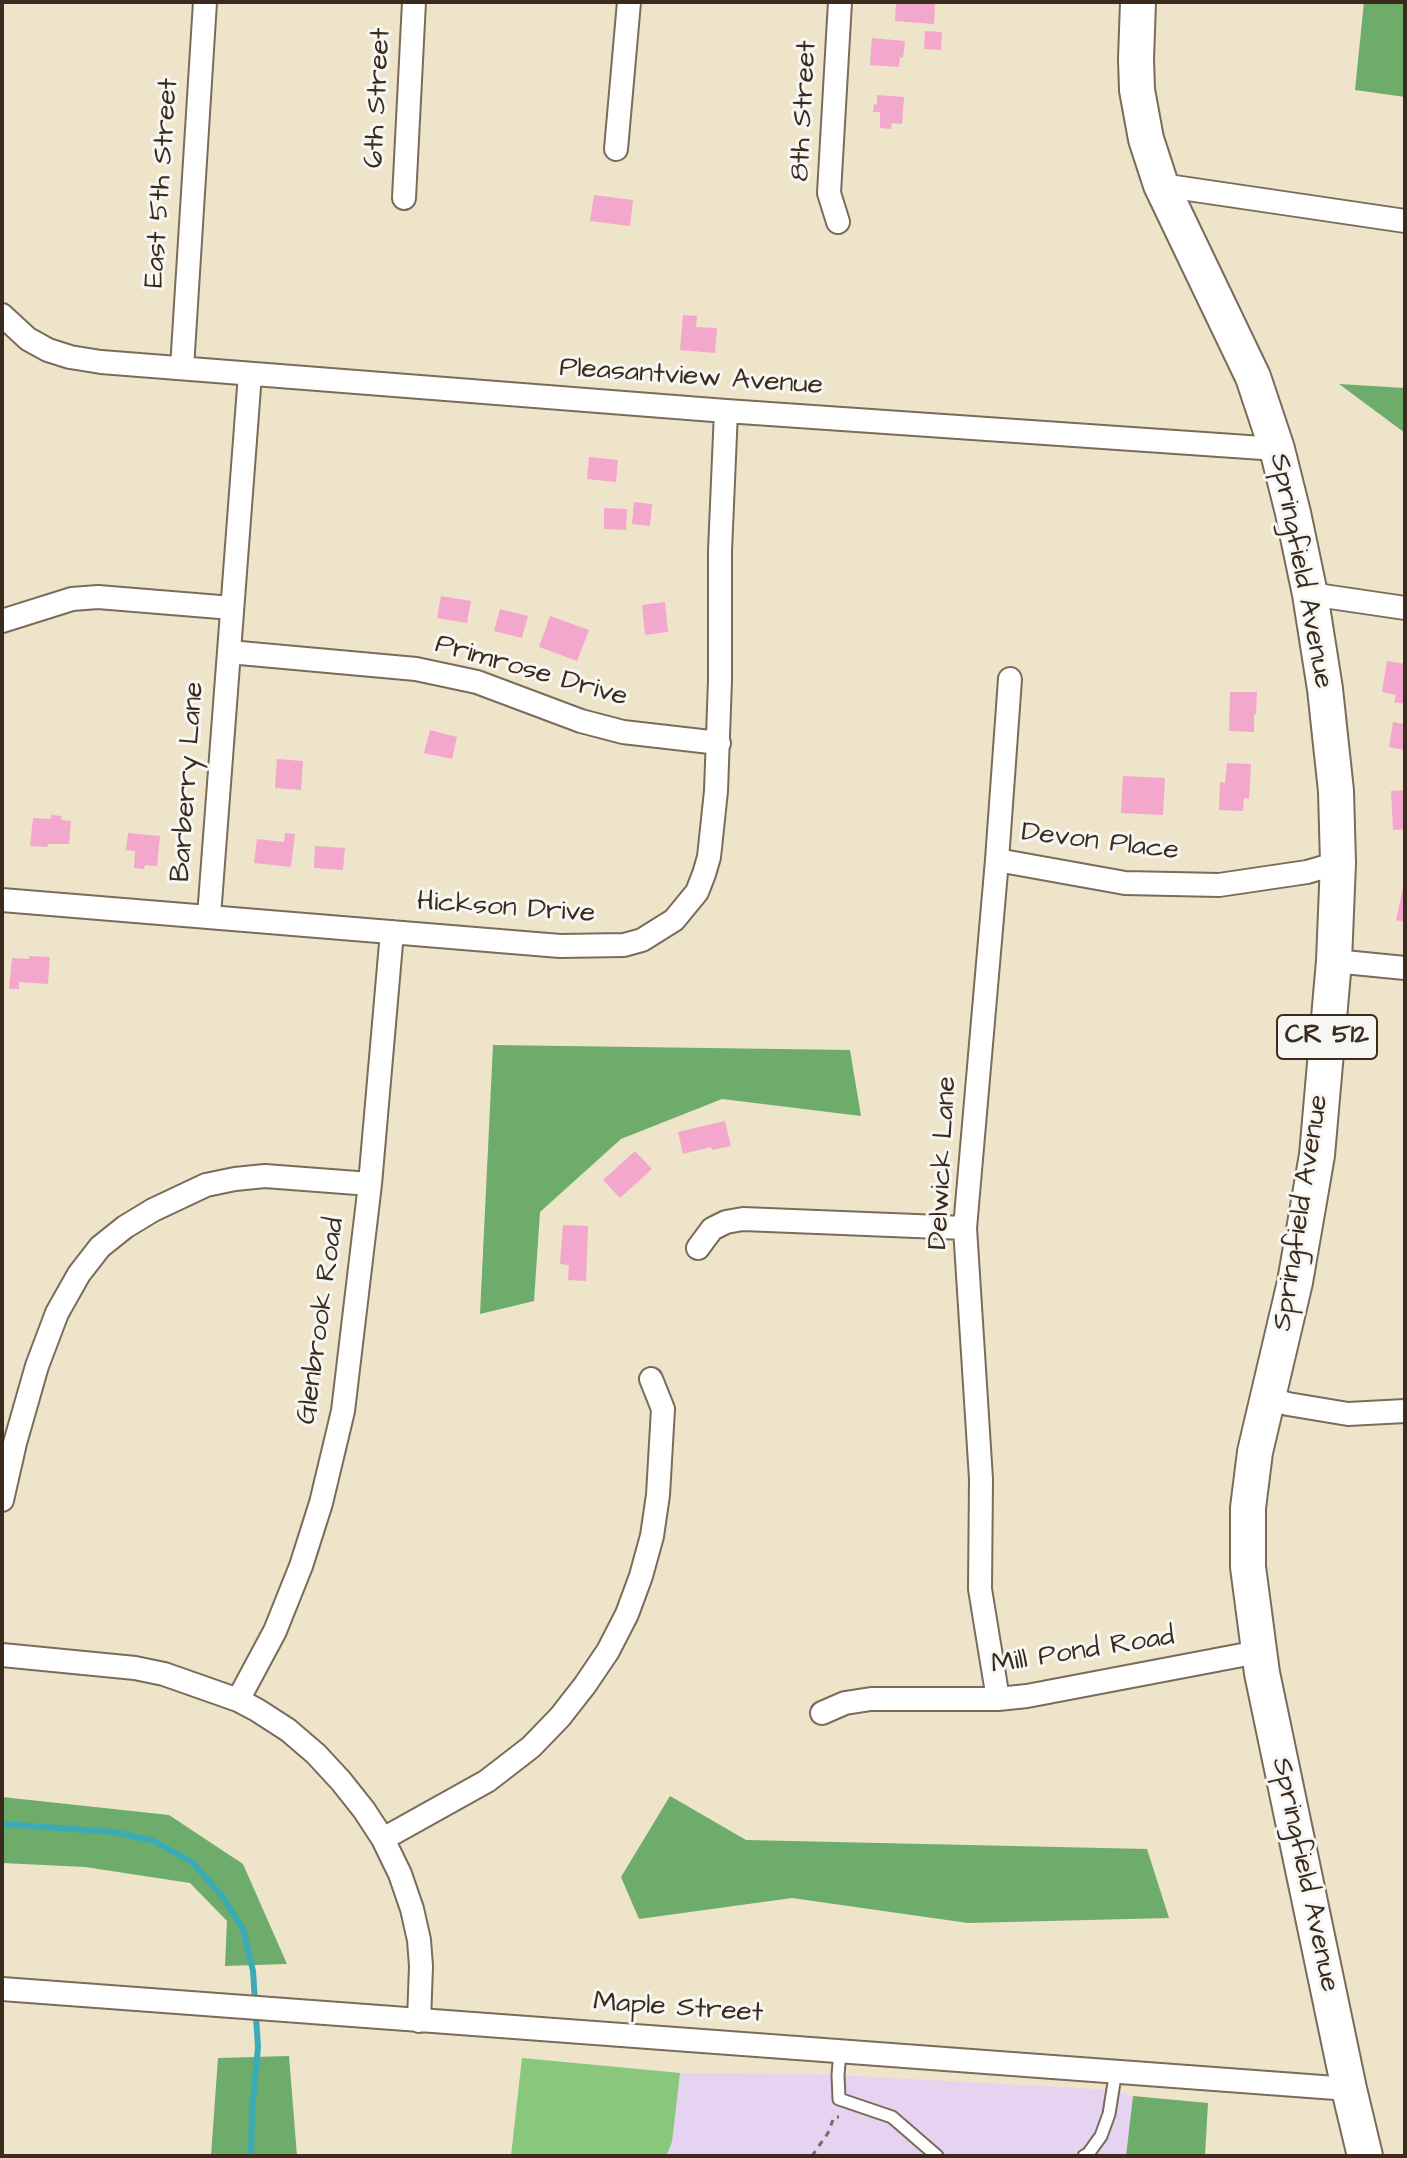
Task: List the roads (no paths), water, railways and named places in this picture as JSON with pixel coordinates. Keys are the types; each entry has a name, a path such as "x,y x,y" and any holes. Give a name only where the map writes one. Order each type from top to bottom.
{"main road":[{"name":"Springfield Avenue","path":"1138,2 1137,90 1146,139 1161,185 1253,377 1277,449 1310,594 1325,689 1336,791 1338,863 1334,961 1317,1155 1295,1282 1255,1452 1248,1508 1248,1567 1258,1652 1365,2156"}],"street":[{"name":"East 5th Street","path":"182,368 205,2"},
{"name":"6th Street","path":"404,198 414,2"},
{"path":"616,149 629,2"},
{"name":"8th Street","path":"838,222 829,193 840,2"},
{"path":"1161,185 1405,221"},
{"name":"Pleasantview Avenue","path":"2,315 28,339 48,350 101,362 726,411 1277,449"},
{"path":"2,621 72,599 98,597 232,608 250,374"},
{"name":"Hickson Drive","path":"2,900 560,946 624,945 642,940 674,920 697,892 704,874 715,805 726,411"},
{"path":"1310,594 1405,608"},
{"name":"Barberry Lane","path":"209,916 232,608"},
{"name":"Primrose Drive","path":"229,652 416,669 477,682 581,721 623,732 719,743"},
{"name":"Delwick Lane","path":"998,1699 980,1589 981,1479 965,1228 1010,679"},
{"name":"Devon Place","path":"997,860 1125,883 1219,885 1307,872 1338,863"},
{"name":"Glenbrook Road","path":"238,1700 280,1618 301,1566 321,1503 343,1411 370,1184 392,932"},
{"path":"1334,961 1405,968"},
{"path":"2,1500 37,1366 57,1313 79,1274 100,1247 153,1210 206,1185 265,1176 370,1184"},
{"path":"698,1248 712,1229 743,1219 965,1228"},
{"path":"383,1839 487,1781 531,1747 568,1707 608,1651 632,1601 652,1536 658,1495 663,1409 651,1379"},
{"path":"1268,1398 1348,1414 1405,1411"},
{"name":"Mill Pond Road","path":"822,1713 845,1703 871,1699 998,1699 1027,1696 1258,1652"},
{"path":"2,1655 135,1668 164,1674 238,1700 288,1730 316,1754 364,1810 400,1874 412,1909 421,1966 419,2021"},
{"name":"Maple Street","path":"2,1989 1349,2089"}],"lane":[{"path":"840,2051 839,2099 892,2117 937,2156"},
{"path":"1087,2155 1101,2136 1109,2114 1116,2070"}],"waterway":[{"path":"2,1824 114,1832 154,1841 193,1863 222,1896 243,1929 253,1971 258,2047 251,2156"}]}
